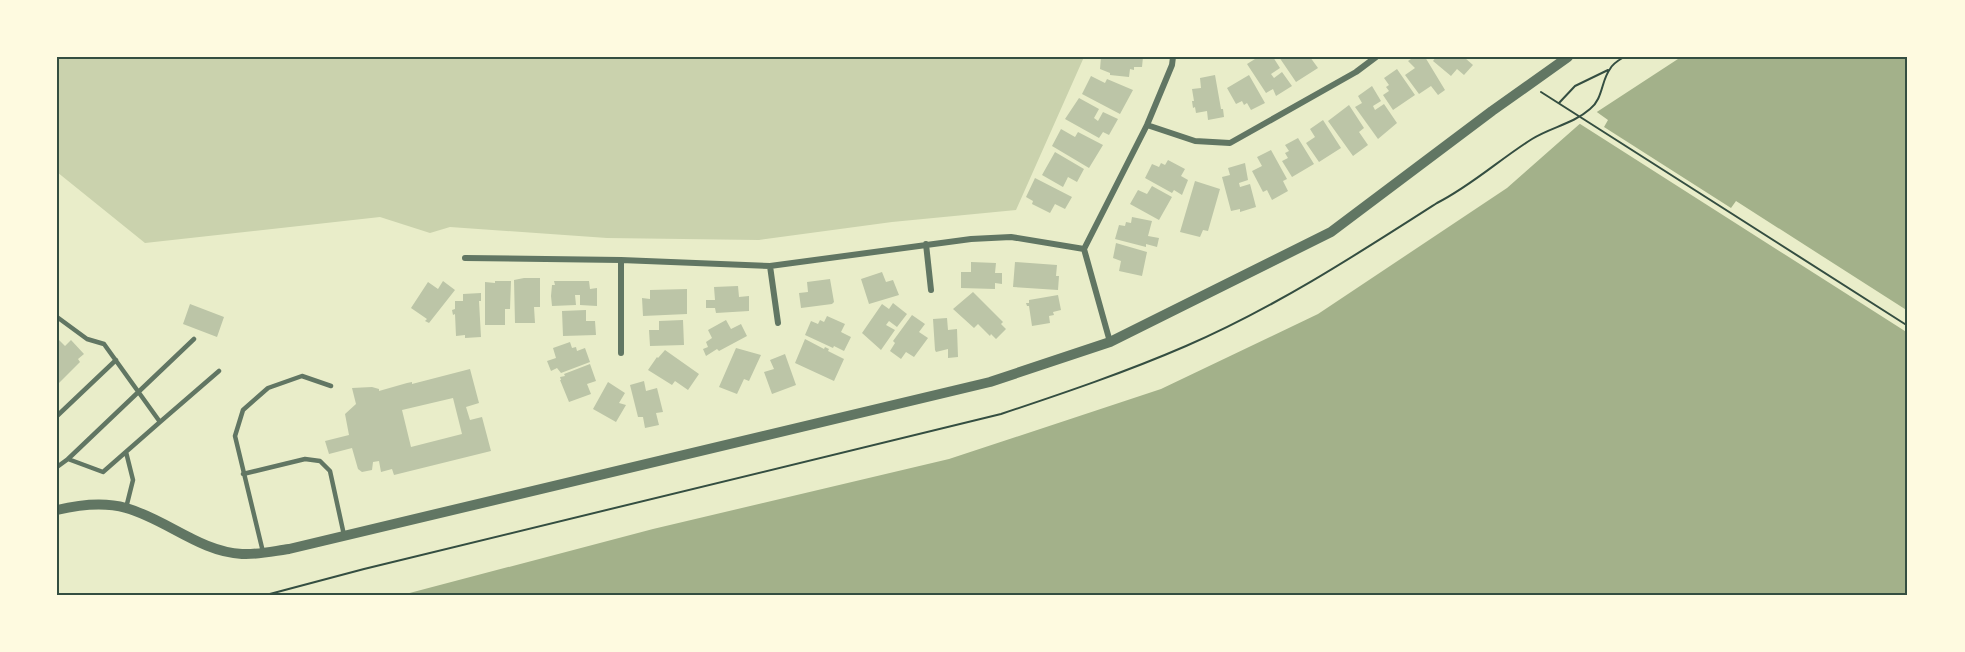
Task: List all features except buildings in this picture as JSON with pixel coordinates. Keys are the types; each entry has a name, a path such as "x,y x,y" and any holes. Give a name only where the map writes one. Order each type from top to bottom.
{"street":[{"path":"1110,342 1084,249 1147,125 1172,65 1173,57"},
{"path":"1147,125 1195,141 1230,143 1356,72 1376,57"},
{"path":"57,510 68,507 107,505 126,508 212,547 242,554 289,549 990,382 1110,342 1331,232 1568,57"},
{"path":"465,258 621,260 770,266 926,244 1011,237 1084,249"},
{"path":"926,244 931,290"},
{"path":"621,260 621,353"},
{"path":"770,266 778,323"}],"lane":[{"path":"57,317 87,339 104,344 160,422"},
{"path":"57,467 139,393 194,339"},
{"path":"57,416 116,360"},
{"path":"68,459 103,472 219,371"},
{"path":"263,552 235,436 243,410 268,388 302,376 332,386"},
{"path":"126,452 133,480 126,508"},
{"path":"243,474 305,459 320,461 330,471 344,535"}],"path":[{"path":"1558,104 1575,86 1608,70"},
{"path":"1528,85 1908,326"}],"shaded area":[{"path":"57,57 1084,57 1016,210 892,222 759,240 607,238 450,227 430,233 380,217 145,243 57,172"},
{"path":"1681,57 1908,57 1908,595 402,595 653,529 949,459 1161,389 1318,314 1507,188 1583,121"}],"pier":[{"path":"1594,110 1608,120 1604,127 1731,208 1736,201 1908,311 1908,333 1577,122"}]}
